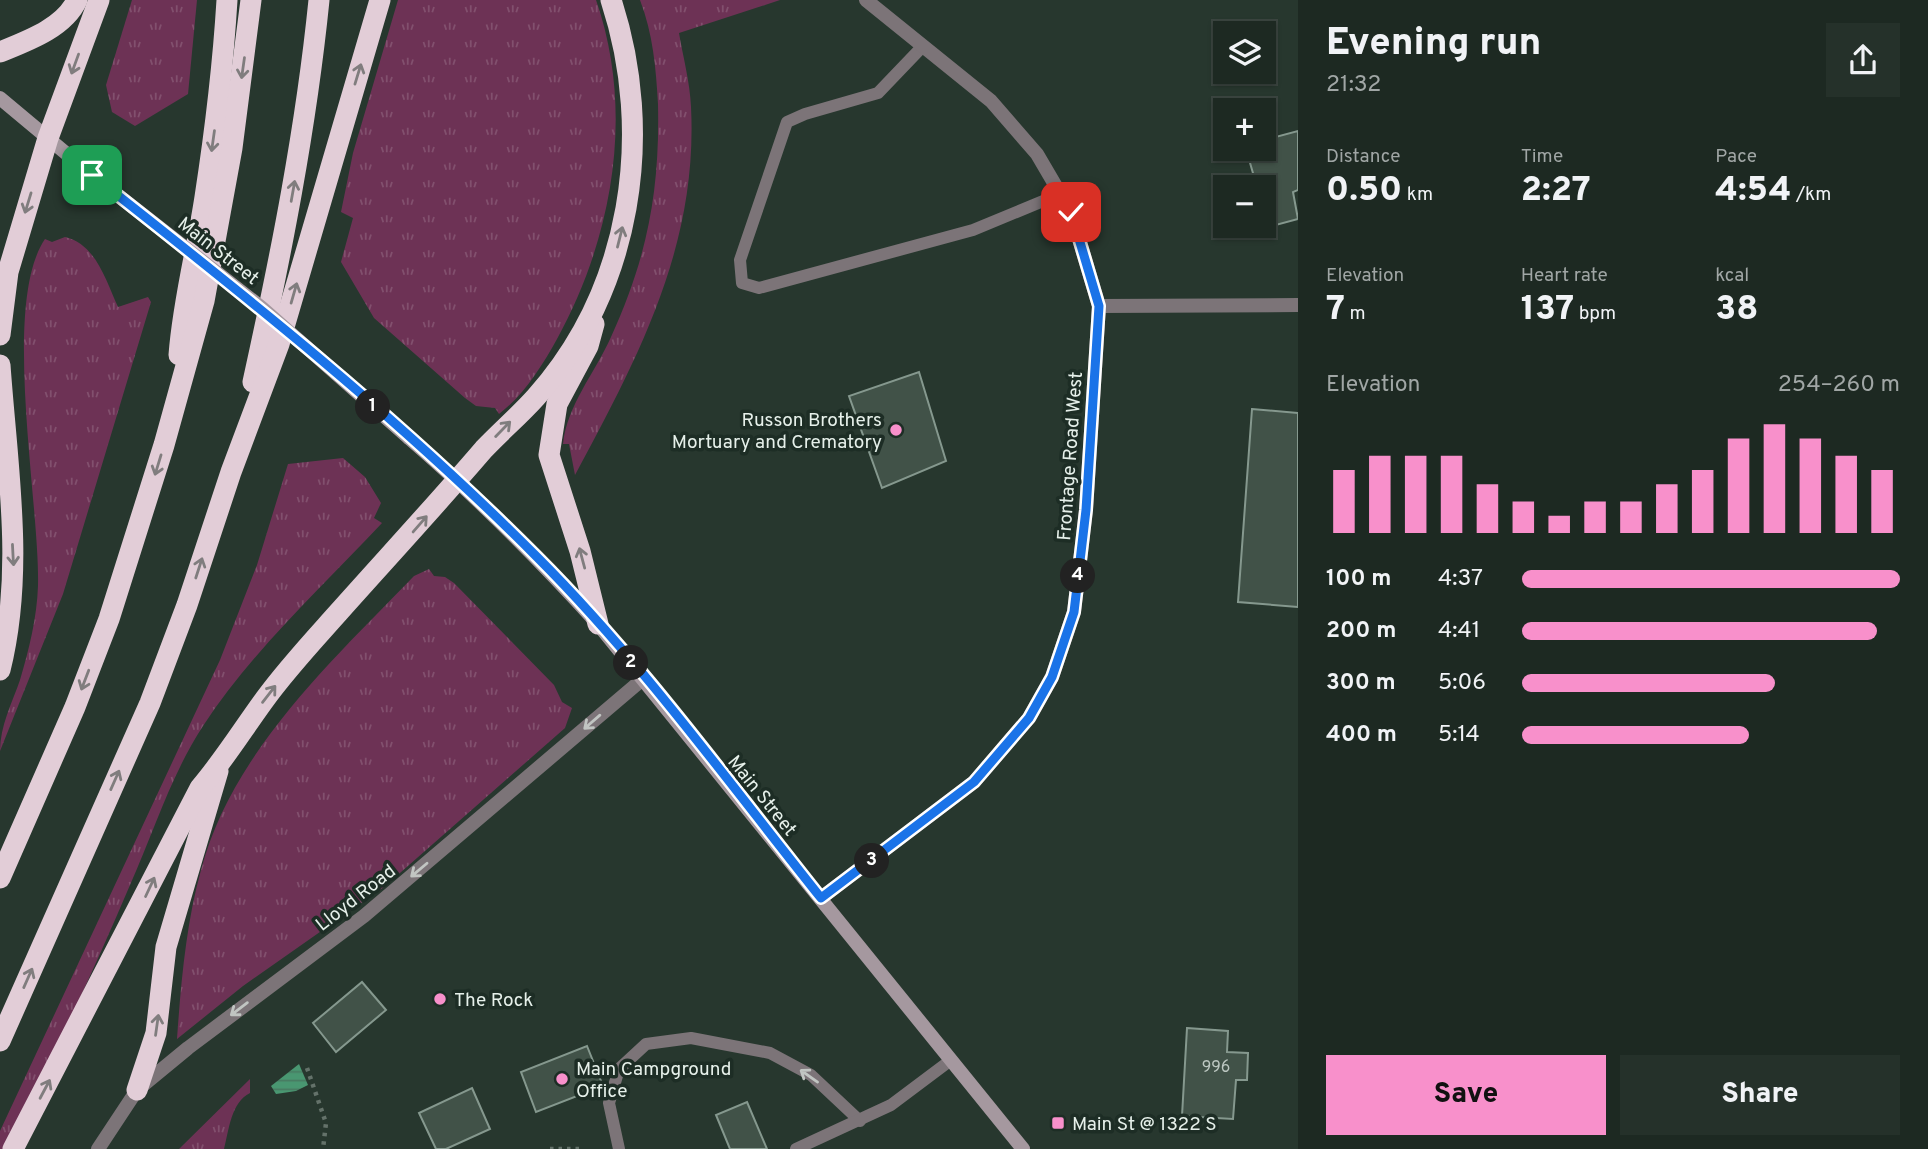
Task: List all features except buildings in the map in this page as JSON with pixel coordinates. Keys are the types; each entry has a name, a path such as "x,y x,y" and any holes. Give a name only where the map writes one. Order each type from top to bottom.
{"highway":[{"path":"0,52 37,37 73,9 77,0"},
{"path":"0,335 8,272 48,138 99,0"},
{"path":"175,399 181,327 214,129 227,0"},
{"path":"0,877 75,707 109,619 204,301 217,234 251,0"},
{"path":"230,472 285,236 309,99 318,0"},
{"path":"0,1041 150,703 230,472 279,344 380,0"},
{"path":"13,1149 200,788 220,765 266,697 502,429 537,396 601,295 620,239 630,181 634,130 631,76 611,0"},
{"path":"592,310 594,327 588,346 557,404 549,455 580,551 598,624"},
{"path":"0,365 14,569 10,626 0,670"},
{"path":"137,1090 156,1033 166,947 220,765"}],"main road":[{"name":"Main Street","path":"0,98 92,175 262,308 458,480 538,558 643,678 1023,1149"}],"street":[{"name":"Frontage Road West","path":"821,898 974,782 1029,718 1052,677 1074,612 1077,589 1086,510 1099,306 1071,212 1037,154 991,101 866,0"},
{"path":"1099,306 1298,305"},
{"name":"Lloyd Road","path":"98,1149 137,1090 188,1048 364,916 643,678"}],"lane":[{"path":"923,46 878,93 805,114 787,122 740,260 742,283 759,288 973,230 1060,194"},
{"path":"619,1149 609,1103 619,1069 646,1044 691,1038 770,1054 811,1075 860,1121"},
{"path":"796,1149 891,1105 951,1060"}],"path":[{"path":"307,1068 327,1123 323,1149"},
{"path":"550,1149 579,1149"}],"green space":[{"path":"132,0 197,0 188,94 135,126 112,112 106,85"},
{"path":"398,0 596,0 608,43 616,130 604,216 592,259 576,300 545,359 532,380 499,414 495,408 476,406 465,398 374,318 341,262 353,218 341,212 353,153"},
{"path":"640,0 780,0 679,33 691,107 691,158 685,206 674,253 642,343 575,475 569,444 563,444 566,430 576,402 605,350 634,280 654,196 658,104 651,38"},
{"path":"65,237 85,247 92,255 118,307 148,297 151,302 63,594 0,751 4,724 29,645 38,586 26,406 26,309 32,269 45,239 52,242"},
{"path":"343,458 365,477 381,503 374,518 382,523 265,646 203,726 172,784 116,918 55,1051 7,1149 0,1149 0,1131 220,660 257,565 288,464"},
{"path":"429,569 434,576 445,577 454,583 554,685 562,702 572,708 565,728 384,887 243,986 177,1039 191,911 201,870 216,827 236,786 260,748 319,675 414,576"},
{"path":"250,1079 250,1093 235,1110 224,1149 179,1149"}],"shaded area":[{"path":"299,1064 308,1085 296,1091 276,1094 271,1086"}],"place":[{"name":"Russon Brothers Mortuary and Crematory","path":"896,430"},
{"name":"The Rock","path":"440,999"},
{"name":"Main Campground Office","path":"562,1079"},
{"name":"Main St @ 1322 S","path":"1058,1123"}],"route":[{"path":"92,175 262,308 458,480 538,558 643,678 821,898 974,782 1029,718 1052,677 1074,612 1086,510 1099,306 1071,212"}]}
